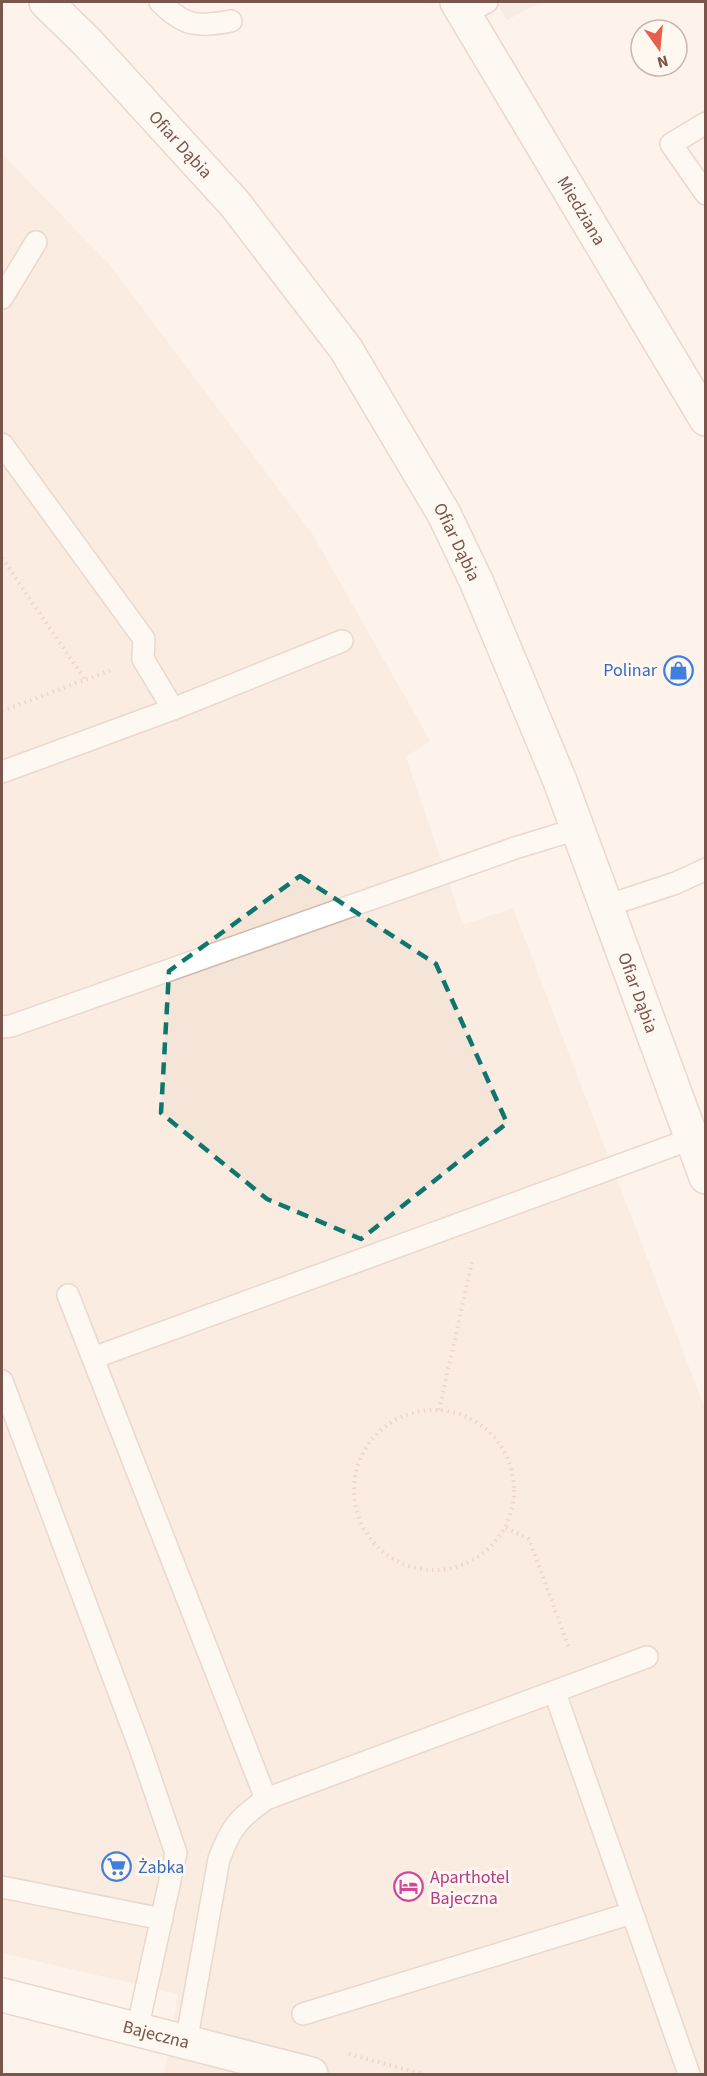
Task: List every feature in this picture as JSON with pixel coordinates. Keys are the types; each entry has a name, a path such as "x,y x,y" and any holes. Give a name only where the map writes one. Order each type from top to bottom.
{"street":[{"name":"Ofiar Dąbia","path":"46,2 87,42 235,204 346,349 449,524 477,583 560,781 705,1177"},
{"name":"Miedziana","path":"469,6 705,419"},
{"name":"Bajeczna","path":"2,1995 311,2074"}],"lane":[{"path":"160,2 171,13 188,23 204,26 231,21"},
{"path":"705,123 671,144 705,194"},
{"path":"2,298 36,242"},
{"path":"2,444 144,639 143,659 172,709"},
{"path":"2,772 172,709 342,641"},
{"path":"2,1027 11,1026 504,852 577,829"},
{"path":"606,906 676,883 705,868"},
{"path":"93,1358 691,1139"},
{"path":"68,1295 266,1799"},
{"path":"2,1381 140,1748 176,1853 137,2030"},
{"path":"186,2043 219,1859 229,1833 245,1814 266,1799 647,1657"},
{"path":"555,1693 689,2074"},
{"path":"2,1887 162,1919"},
{"path":"303,2014 632,1913"}],"path":[{"path":"2,558 85,680"},
{"path":"2,711 143,659"},
{"path":"439,1410 482,1215"},
{"path":"439,1410 465,1415 488,1430 505,1450 514,1476 515,1502 506,1528 490,1549 469,1563 444,1571 417,1570 393,1560 373,1543 359,1520 353,1493 357,1467 369,1443 388,1424 412,1412 439,1410"},
{"path":"506,1528 529,1539 582,1682"}],"highlighted area":[{"path":"300,876 436,964 507,1123 361,1239 267,1199 161,1113 169,971"}],"shaded area":[{"path":"496,2 541,2 507,20"},
{"path":"2,154 109,264 313,535 430,741 406,757 463,925 513,908 705,1409 705,2074 164,2074 178,1994 2,1953"}],"place":[{"name":"Polinar","path":"678,670"},
{"name":"Żabka","path":"117,1867"},
{"name":"Aparthotel Bajeczna","path":"409,1887"}]}
